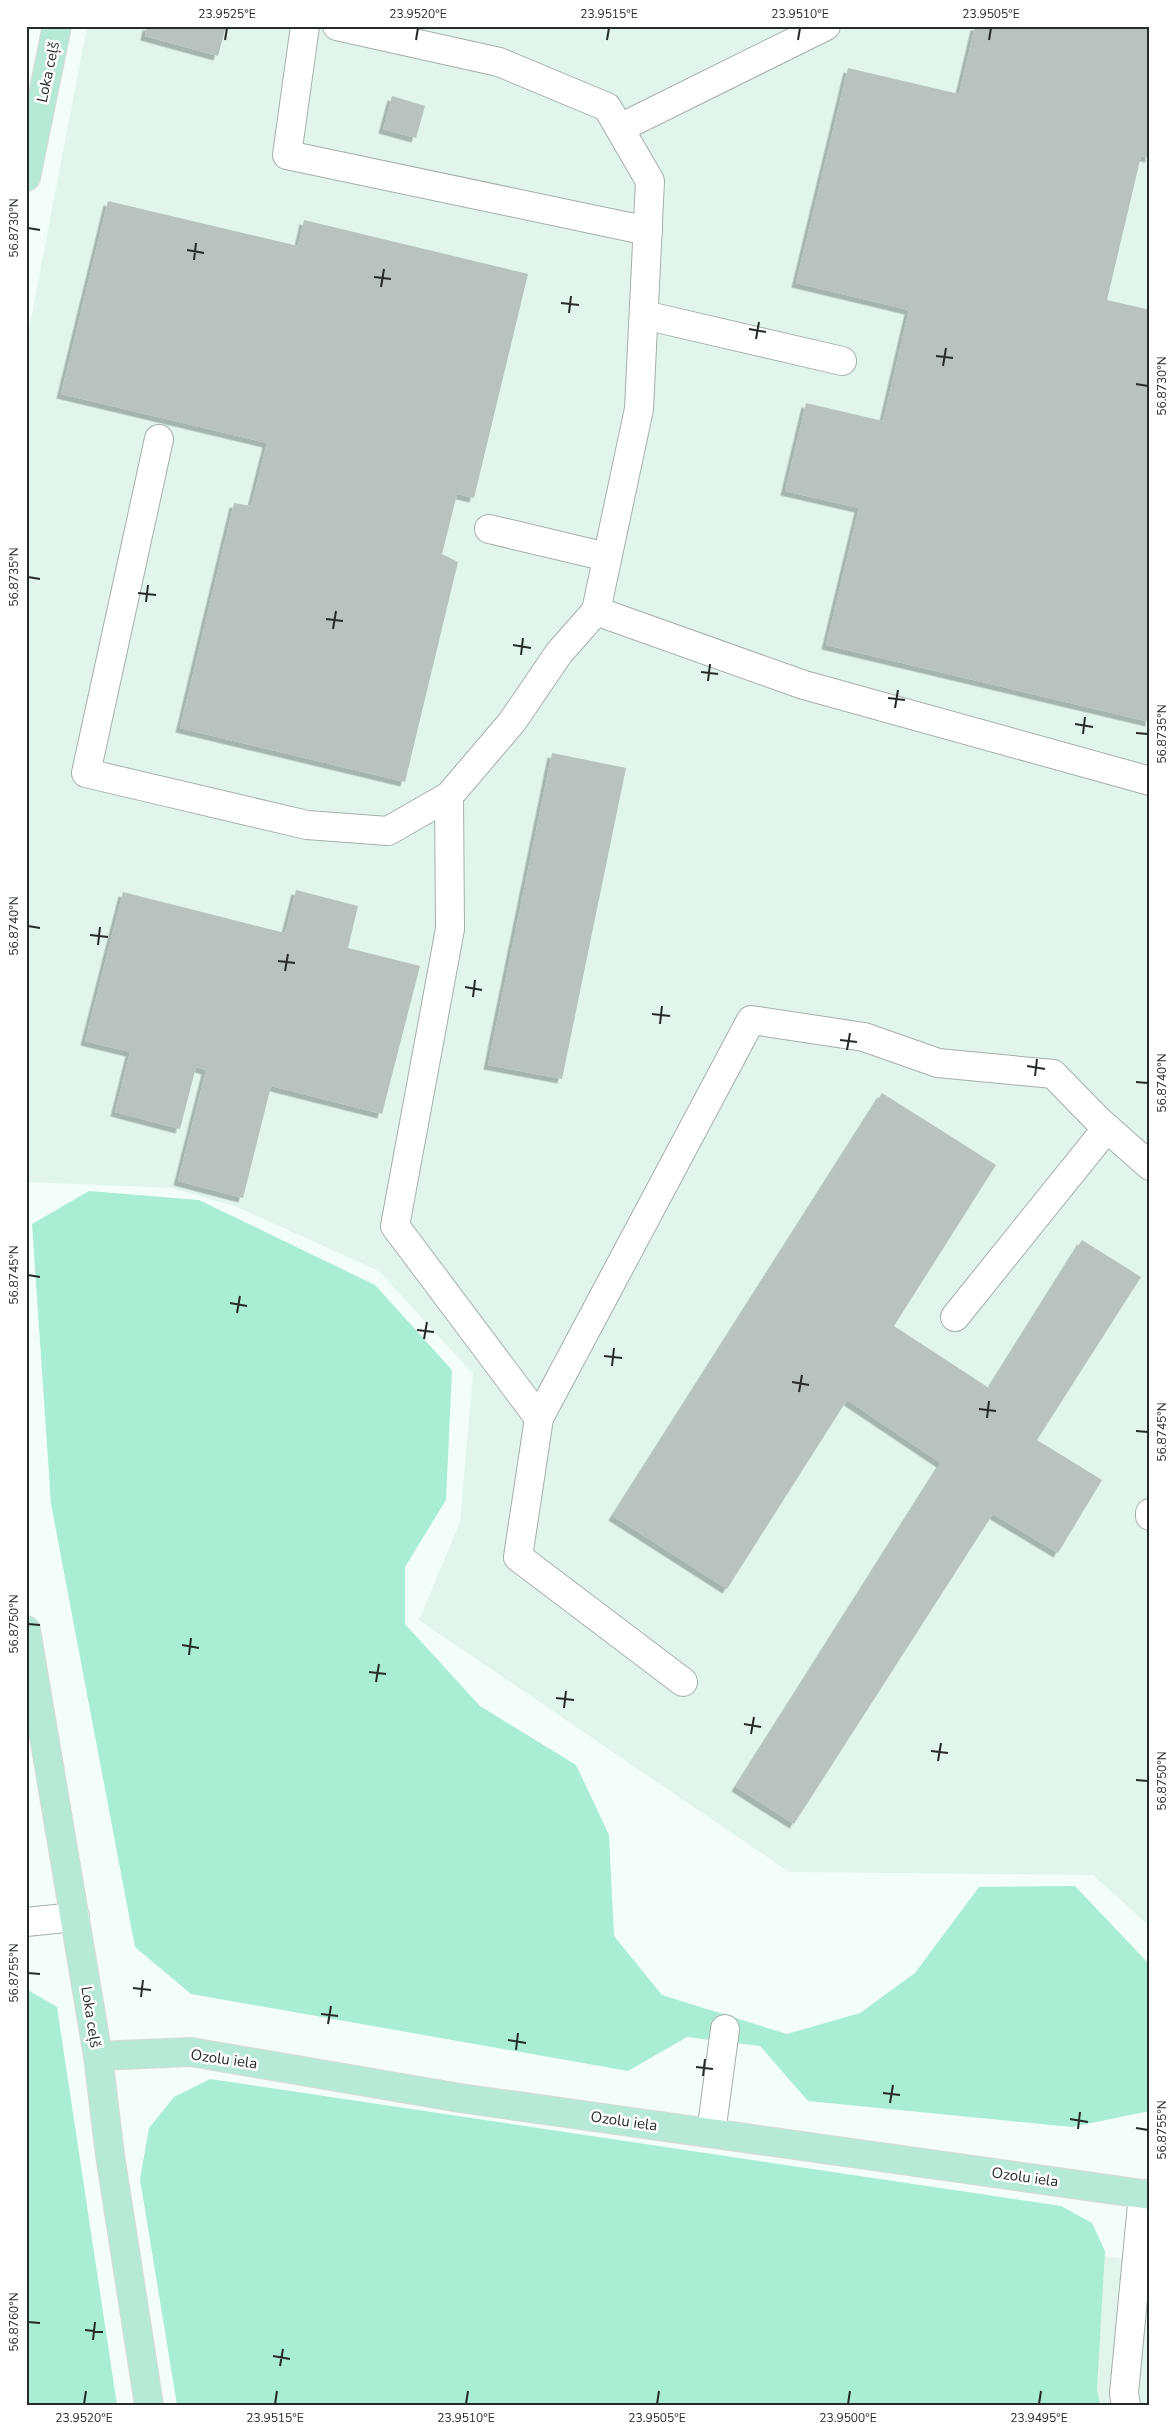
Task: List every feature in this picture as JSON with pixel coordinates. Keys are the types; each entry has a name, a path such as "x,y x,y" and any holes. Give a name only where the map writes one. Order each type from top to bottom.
{"main road":[{"name":"Loka ceļš","path":"26,176 57,26"},
{"name":"Loka ceļš","path":"26,1630 98,2056 110,2155 149,2405"},
{"name":"Ozolu iela","path":"98,2056 191,2052 460,2098 1146,2194"}],"lane":[{"path":"305,26 287,155 648,231"},
{"path":"159,439 86,773 307,825 388,831 449,796 512,722 559,653 596,611 639,409 650,182 607,107 498,62 337,26"},
{"path":"620,128 826,26"},
{"path":"644,315 842,360"},
{"path":"489,529 608,556"},
{"path":"596,611 804,685 1150,781"},
{"path":"449,796 450,929 395,1226 539,1418"},
{"path":"683,1682 518,1557 539,1418 751,1020 864,1037 938,1063 1052,1074 1106,1128 1150,1166"},
{"path":"955,1317 1106,1128"},
{"path":"26,1922 75,1916"},
{"path":"711,2133 725,2029"},
{"path":"1126,2405 1124,2393 1139,2342 1146,2194"}],"shaded area":[{"path":"87,26 1150,26 1150,1927 1093,1875 789,1872 419,1620 460,1522 473,1374 379,1271 237,1207 172,1188 26,1182 26,345"},
{"path":"1046,2248 1150,2262 1150,2405 1088,2405"}],"green space":[{"path":"89,1191 199,1200 375,1285 452,1370 446,1500 405,1567 405,1624 480,1706 576,1765 609,1835 614,1936 662,1995 787,2034 860,2013 915,1973 979,1887 1075,1886 1150,1965 1150,2111 1072,2127 808,2101 760,2046 687,2037 628,2071 191,1994 135,1947 51,1504 32,1224"},
{"path":"26,1989 57,2007 117,2405 26,2405"},
{"path":"210,2079 1061,2206 1092,2223 1105,2251 1097,2389 1100,2405 177,2405 140,2179 149,2128 174,2097"}],"building":[{"path":"147,26 226,26 218,56 145,36"},
{"path":"975,26 1150,26 1150,158 1141,156 1107,300 1150,310 1150,722 826,645 859,508 785,491 806,403 883,421 909,310 796,283 848,68 959,94"},
{"path":"392,96 425,106 416,138 383,129"},
{"path":"108,201 298,246 304,220 528,274 474,498 457,494 442,554 458,562 405,782 180,728 234,503 251,506 267,443 61,394"},
{"path":"552,753 626,768 562,1079 488,1065"},
{"path":"296,890 358,906 348,948 420,966 382,1114 271,1086 243,1198 178,1181 206,1070 196,1067 180,1129 115,1112 130,1052 85,1041 123,892 285,933"},
{"path":"882,1093 996,1165 894,1326 989,1388 1082,1240 1141,1277 1037,1440 1102,1480 1058,1553 993,1514 794,1824 736,1787 941,1463 847,1400 727,1589 613,1516"}]}
